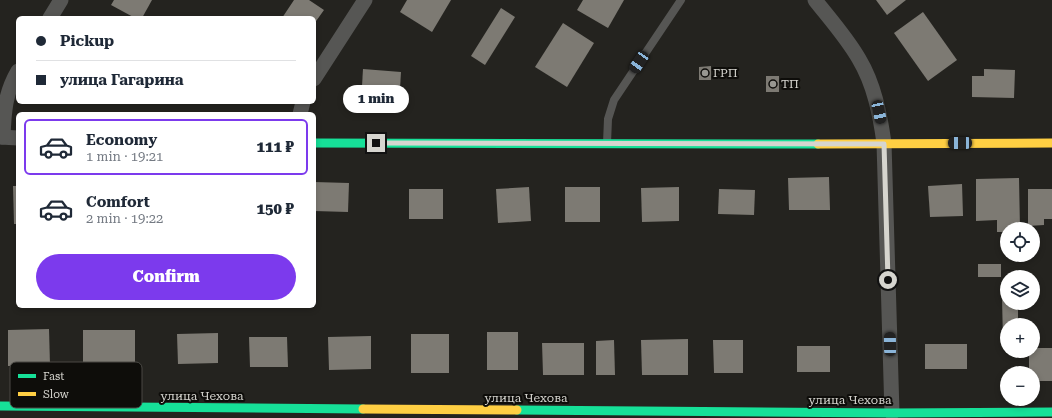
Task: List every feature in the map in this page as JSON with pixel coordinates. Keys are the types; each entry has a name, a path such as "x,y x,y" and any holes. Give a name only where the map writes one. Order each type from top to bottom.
{"street":[{"path":"51,16 61,0"},
{"path":"316,75 365,0"},
{"path":"815,0 860,60 869,80 876,102 884,144 892,413"},
{"path":"16,74 11,83 4,107 1,137 16,138"},
{"path":"316,142 607,144 1052,143"},
{"name":"улица Чехова","path":"0,406 10,406"},
{"name":"улица Чехова","path":"142,408 726,415 1052,412"}],"lane":[{"path":"607,144 608,119 614,100 681,0"}],"building":[{"path":"114,0 152,0 143,16 131,16 111,5"},
{"path":"294,0 309,0 324,10 316,21 316,16 283,16"},
{"path":"407,0 451,0 432,32 400,12"},
{"path":"583,0 624,0 608,28 577,10"},
{"path":"876,0 906,0 887,15"},
{"path":"501,8 515,17 485,65 471,56"},
{"path":"923,12 957,60 928,81 894,33"},
{"path":"563,23 594,43 567,87 535,67"},
{"name":"ГРП","path":"711,66 711,80 699,80 699,67"},
{"path":"363,69 401,72 399,106 361,103"},
{"path":"984,69 1015,70 1014,98 972,97 972,76 984,76"},
{"name":"ТП","path":"766,76 779,76 779,92 766,92"},
{"path":"829,177 830,210 789,210 788,178"},
{"path":"1019,178 1020,222 1000,222 1000,232 997,232 997,220 976,221 976,179"},
{"path":"316,182 349,183 348,212 316,211"},
{"path":"962,184 963,216 930,217 928,186"},
{"path":"13,186 16,186 16,224 14,224"},
{"path":"529,187 531,221 498,223 496,189"},
{"path":"565,187 600,187 600,222 565,222"},
{"path":"679,187 679,221 642,222 641,188"},
{"path":"409,189 443,189 443,219 409,219"},
{"path":"719,189 755,190 754,215 718,214"},
{"path":"1028,189 1052,189 1052,219 1044,219 1044,225 1040,225 1040,222 1028,222"},
{"path":"978,264 1001,264 1000,277 978,277"},
{"path":"1002,310 1018,310 1018,318 1002,318"},
{"path":"49,329 50,362 10,362 10,366 8,366 8,330"},
{"path":"83,330 135,330 135,362 83,362"},
{"path":"487,332 518,332 518,370 487,370"},
{"path":"218,333 218,363 178,364 177,334"},
{"path":"411,334 449,334 449,373 411,373"},
{"path":"371,336 371,369 329,370 328,337"},
{"path":"249,337 287,337 288,367 250,367"},
{"path":"688,339 688,375 642,375 641,340"},
{"path":"614,340 615,375 596,375 596,341"},
{"path":"713,340 743,340 743,373 714,373"},
{"path":"542,343 584,343 584,375 543,375"},
{"path":"925,344 967,344 967,369 925,369"},
{"path":"797,346 830,346 830,372 797,372"},
{"path":"1040,348 1052,348 1052,381 1040,381 1040,366 1029,366 1029,358 1040,358"}],"traffic: fast":[{"path":"316,143 818,144"},
{"path":"0,406 10,406"},
{"path":"142,407 363,409"},
{"path":"517,410 892,413 1052,412"}],"traffic: slow":[{"path":"818,144 1052,143"},
{"path":"363,409 517,410"}],"place":[{"name":"ГРП","path":"705,73"},
{"name":"ТП","path":"773,84"}],"route":[{"path":"376,143 884,144 888,280"}]}
